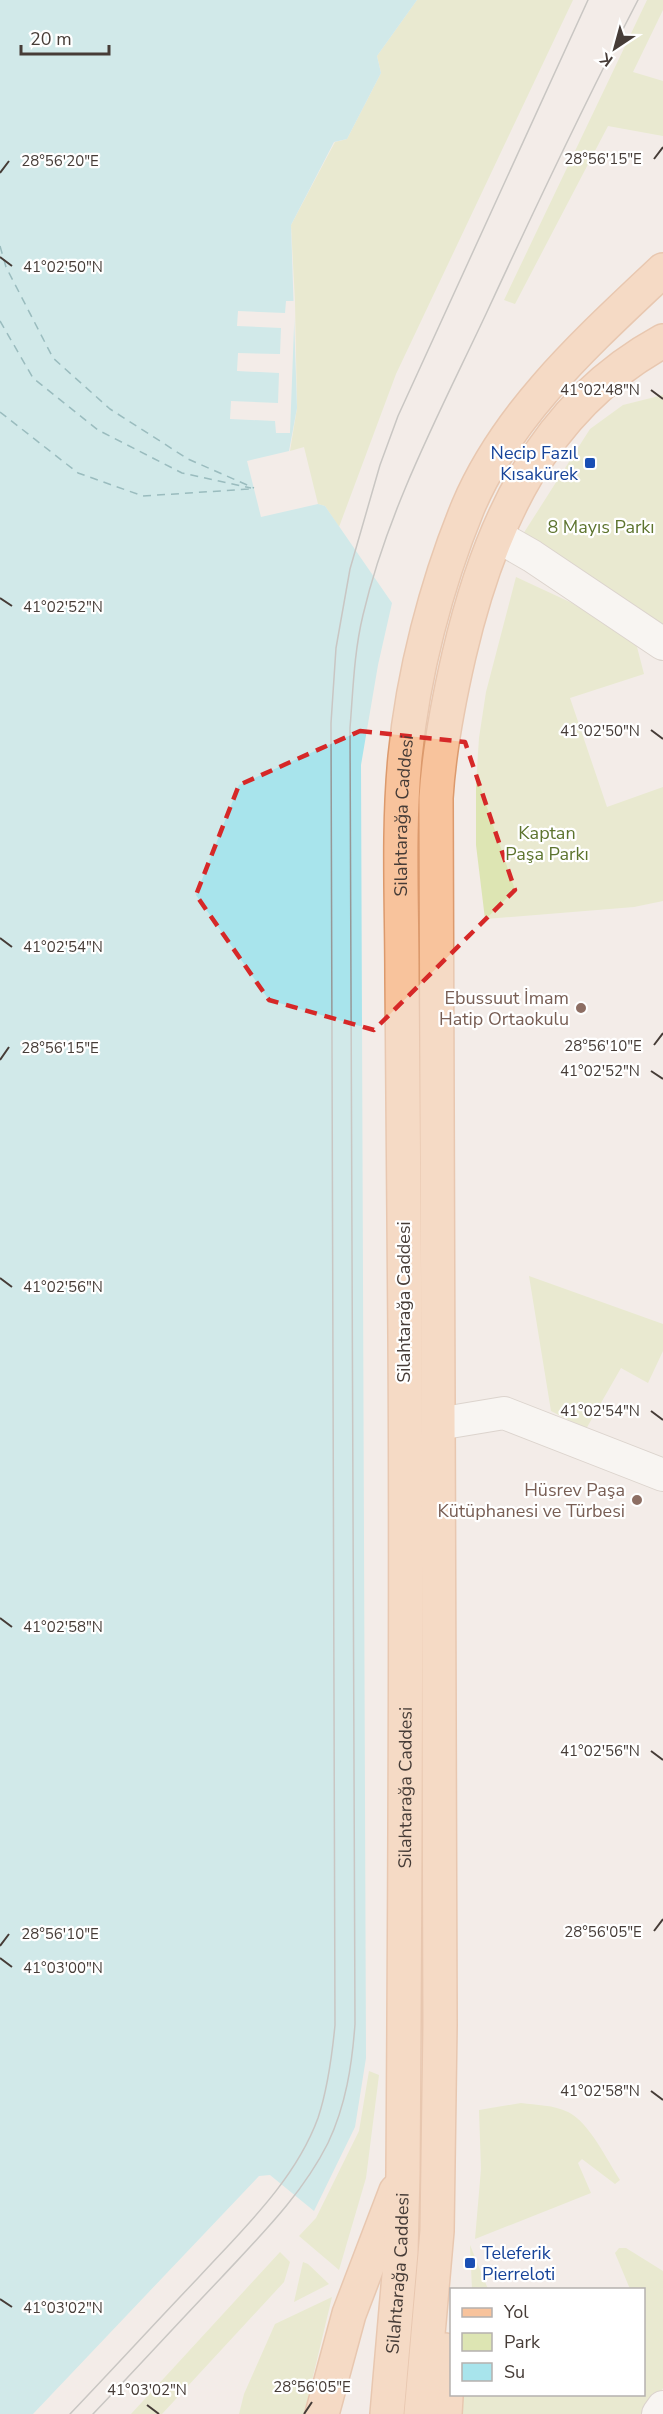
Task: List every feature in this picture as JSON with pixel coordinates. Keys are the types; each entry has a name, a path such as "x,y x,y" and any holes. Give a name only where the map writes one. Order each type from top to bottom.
{"main road":[{"name":"Silahtarağa Caddesi","path":"387,2414 401,2252 403,2173 405,1334 402,889 405,764 410,716 428,630 449,560 469,504 492,458 514,424 545,389 610,320 663,270"},
{"name":"Silahtarağa Caddesi","path":"421,2414 437,2231 440,2025 436,798 439,759 464,633 487,557 527,472 560,425 588,395 625,363 663,341"},
{"path":"588,395 663,364"},
{"path":"322,2414 349,2314 403,2173"},
{"path":"432,2304 448,2363 445,2414"}],"street":[{"path":"497,536 532,556 663,644"},
{"path":"438,1424 504,1413 663,1475"},
{"path":"658,2414 663,2407"}],"highlighted area":[{"path":"360,731 465,742 515,890 374,1030 269,1000 196,895 239,785"}],"green space":[{"path":"417,0 573,0 396,374 339,527 325,506 318,504 304,447 290,451 297,408 291,225 335,142 347,139 381,73 377,56"},
{"path":"647,0 663,0 663,10 633,72 663,81 663,136 608,126 515,304 504,300"},
{"name":"8 Mayıs Parkı","path":"663,395 663,652 518,542 590,429 623,405"},
{"name":"Kaptan Paşa Parkı","path":"516,577 572,603 636,643 644,674 570,698 607,807 663,787 663,901 634,907 485,919 476,845 479,738 486,692"},
{"path":"529,1276 663,1324 663,1351 648,1383 621,1368 586,1429 551,1411"},
{"path":"369,2071 379,2075 366,2178 339,2270 299,2236 316,2218 359,2131"},
{"path":"521,2103 557,2108 576,2117 590,2133 620,2180 615,2184 582,2159 578,2163 591,2193 475,2239 481,2169 479,2110"},
{"path":"470,2245 488,2288 472,2288"},
{"path":"619,2248 626,2248 663,2271 663,2388 647,2414 458,2414 460,2396 645,2396 645,2288 630,2288 615,2253"},
{"path":"280,2252 290,2262 284,2282 162,2414 131,2414"},
{"path":"303,2262 329,2284 294,2302"},
{"path":"332,2297 304,2414 239,2414 244,2394 275,2324"}],"water":[{"path":"0,0 417,0 377,56 381,73 347,139 334,142 291,225 297,408 289,451 247,461 261,517 318,504 325,506 392,603 378,665 361,765 366,2058 355,2127 314,2211 270,2175 259,2176 33,2414 0,2414"}],"pier":[{"path":"286,301 295,301 290,433 276,433 275,421 230,419 231,401 278,403 279,373 237,371 238,353 280,354 281,328 237,326 238,311 285,313"}],"ferry route":[{"path":"0,246 6,267 53,358 110,409 188,459 254,488"},
{"path":"0,321 33,378 98,430 182,473 251,488"},
{"path":"0,412 78,473 143,496 250,489"}],"tram line":[{"path":"70,2414 232,2242 282,2184 308,2141 318,2118 327,2084 335,2025 331,723 336,648 350,569 380,465 398,416 588,0"},
{"path":"93,2414 251,2246 293,2197 318,2162 328,2143 347,2085 355,2024 350,728 358,643 363,615 386,537 433,424 560,156 638,0"}],"place":[{"name":"Necip Fazıl Kısakürek","path":"590,463"},
{"name":"Ebussuut İmam Hatip Ortaokulu","path":"581,1008"},
{"name":"Hüsrev Paşa Kütüphanesi ve Türbesi","path":"637,1500"},
{"name":"Teleferik Pierreloti","path":"470,2263"}]}
